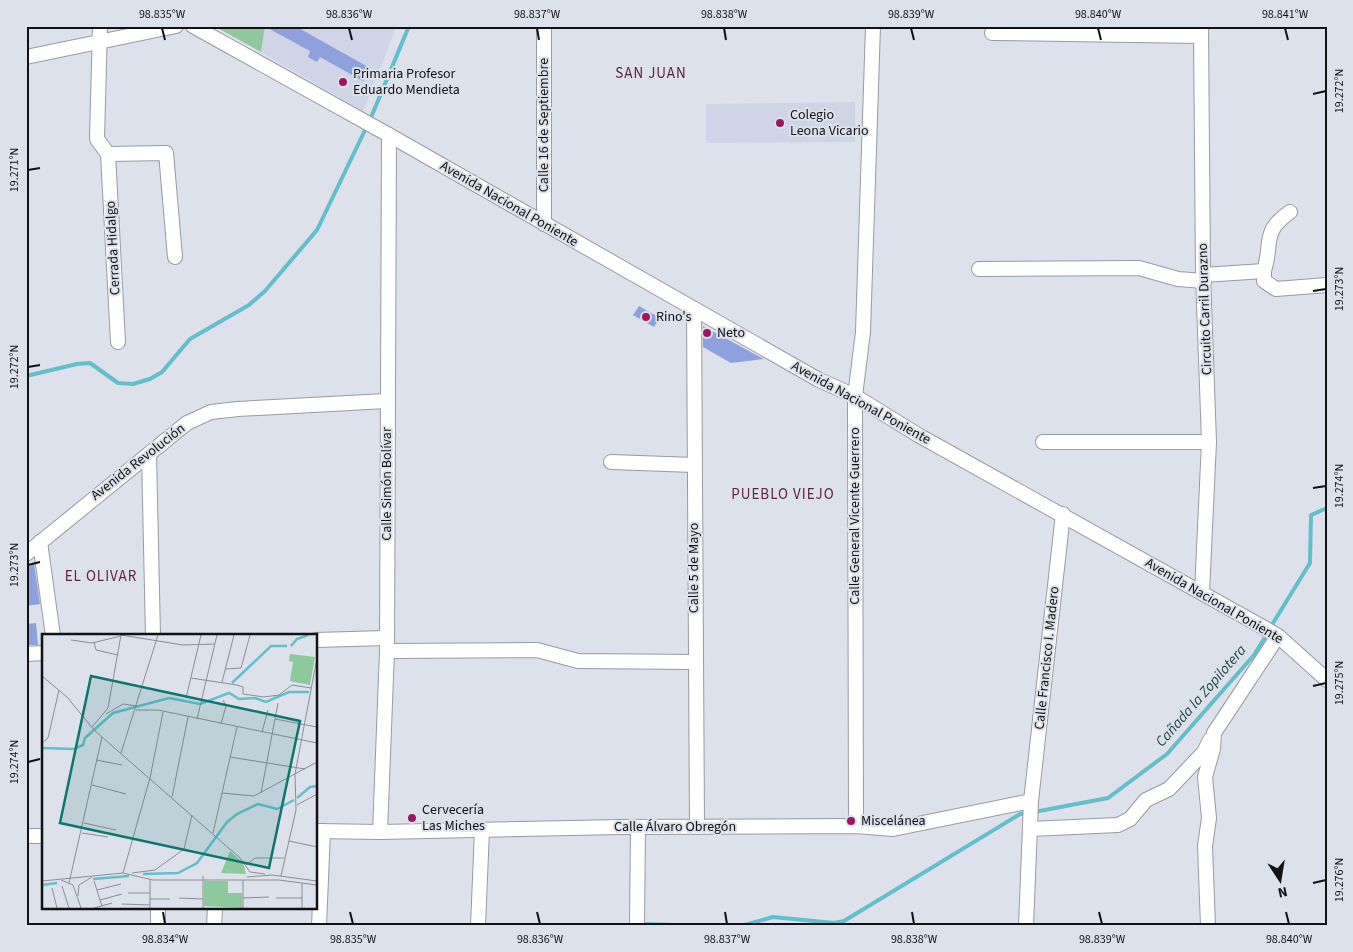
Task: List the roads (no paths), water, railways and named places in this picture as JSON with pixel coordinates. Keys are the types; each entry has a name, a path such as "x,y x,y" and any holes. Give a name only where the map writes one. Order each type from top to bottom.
{"street":[{"name":"Cerrada Hidalgo","path":"100,26 97,139 108,154 118,342"},
{"path":"26,57 176,26"},
{"name":"Avenida Nacional Poniente","path":"193,26 389,135 819,380 854,396 918,435 1063,514 1261,626 1278,636 1327,680"},
{"name":"Calle 16 de Septiembre","path":"544,26 544,224"},
{"name":"Calle General Vicente Guerrero","path":"856,826 854,396 863,332 873,26"},
{"path":"992,33 1201,31"},
{"name":"Circuito Carril Durazno","path":"1201,31 1203,278 1209,442 1202,592"},
{"name":"Calle Simón Bolívar","path":"380,832 387,644 386,401 389,135"},
{"path":"108,154 166,153 175,257"},
{"path":"1290,212 1279,219 1268,236 1264,280 1276,289 1327,285"},
{"path":"979,269 1131,267 1178,279 1264,271"},
{"name":"Calle 5 de Mayo","path":"694,309 697,827"},
{"name":"Avenida Revolución","path":"32,549 187,423 210,412 386,401"},
{"path":"1043,442 1209,442"},
{"path":"148,454 153,634"},
{"path":"611,462 694,466"},
{"name":"Calle Francisco I. Madero","path":"1030,829 1031,801 1063,514"},
{"path":"26,536 32,549 53,634"},
{"path":"1026,926 1030,829 1118,825 1130,819 1146,800 1169,789 1204,752 1214,732 1278,636"},
{"path":"318,640 537,650 578,661 695,662"},
{"path":"26,654 42,653"},
{"path":"1208,926 1205,846 1209,818 1205,777 1213,749 1214,732"},
{"name":"Calle Álvaro Obregón","path":"320,831 380,832 638,826 856,826 893,829 1031,801"},
{"path":"637,921 638,826"},
{"path":"478,926 482,830"},
{"path":"319,926 320,831"},
{"path":"26,836 42,836"},
{"path":"158,910 158,926"},
{"path":"214,926 215,910"}],"waterway":[{"path":"370,120 409,26"},
{"path":"26,376 77,364 90,363 118,383 133,384 150,379 162,372 190,339 249,305 265,291 317,230 367,126"},
{"name":"Cañada la Zopilotera","path":"1270,628 1310,563 1311,515 1327,508"},
{"name":"Cañada la Zopilotera","path":"1034,812 1108,798 1167,754 1254,655 1267,634"},
{"name":"Cañada la Zopilotera","path":"741,926 773,917 834,923 844,921 1020,814 1027,813"},
{"name":"Cañada la Zopilotera","path":"641,924 706,926"}],"place":[{"name":"Primaria Profesor Eduardo Mendieta","path":"343,82"},
{"name":"Colegio Leona Vicario","path":"780,123"},
{"name":"Rino's","path":"646,317"},
{"name":"Neto","path":"707,333"},
{"name":"Cervecería Las Miches","path":"412,818"},
{"name":"Miscelánea","path":"851,821"}],"district":[{"name":"SAN JUAN","path":"651,73"},
{"name":"PUEBLO VIEJO","path":"783,494"},
{"name":"EL OLIVAR","path":"101,576"}]}
